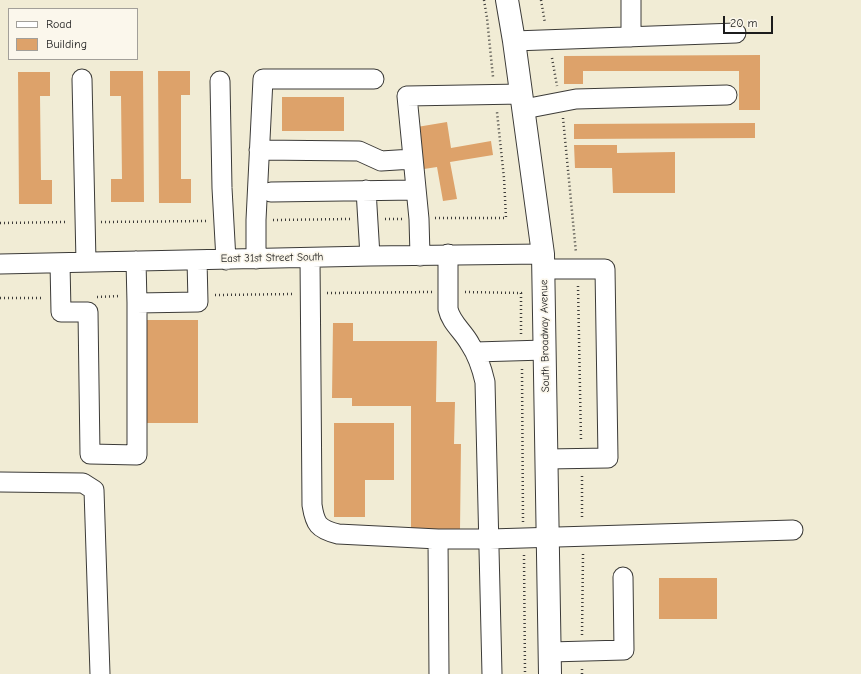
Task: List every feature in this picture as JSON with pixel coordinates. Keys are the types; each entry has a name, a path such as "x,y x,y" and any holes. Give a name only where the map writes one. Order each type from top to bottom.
{"main road":[{"name":"South Broadway Avenue","path":"507,0 523,102 543,262 550,674"}],"street":[{"path":"631,0 632,37"},
{"path":"514,41 736,33"},
{"path":"82,79 86,262"},
{"path":"256,259 256,220 263,79 374,79"},
{"path":"220,81 222,188 226,260"},
{"path":"420,256 416,190 407,96 523,102 560,102 576,99 727,95"},
{"path":"259,150 359,151 381,161 413,159"},
{"path":"366,190 370,256"},
{"path":"271,192 416,190"},
{"path":"448,254 447,292 449,316 464,334 475,352 485,382 490,539 492,674"},
{"name":"East 31st Street South","path":"0,264 420,256 448,254 543,262 577,269 605,269 608,458 581,458"},
{"path":"310,258 312,505 314,518 319,526 330,532 338,534 438,539 490,539 793,530"},
{"path":"137,300 198,302 197,260"},
{"path":"60,263 61,312 88,312 90,454 137,455 136,261"},
{"path":"475,352 545,350"},
{"path":"547,459 581,458"},
{"path":"0,482 82,483 94,490 100,674"},
{"path":"438,539 439,674"},
{"path":"550,652 624,650 623,577"}],"path":[{"path":"541,0 562,113 576,244 580,367 582,674"},
{"path":"198,295 521,292 525,674"},
{"path":"0,298 61,297"},
{"path":"91,297 137,300"}],"building":[{"path":"760,55 760,110 739,110 739,71 583,71 583,84 564,84 564,56"},
{"path":"110,71 143,71 144,202 111,202 111,179 122,179 121,96 110,96"},
{"path":"158,71 190,71 190,95 181,95 181,179 191,179 191,203 159,203"},
{"path":"18,72 50,72 50,96 40,96 41,180 52,180 52,204 19,204"},
{"path":"282,97 344,97 344,131 282,131"},
{"path":"447,122 451,148 491,141 493,155 450,162 457,199 443,201 437,167 424,169 417,127"},
{"path":"755,123 755,138 574,139 574,124"},
{"path":"574,145 617,145 617,153 675,152 675,193 613,193 612,168 575,168"},
{"path":"142,320 198,320 198,423 142,423"},
{"path":"333,323 353,323 353,341 437,341 436,402 455,402 454,444 461,444 460,530 411,529 411,406 352,406 352,398 332,398"},
{"path":"334,423 394,423 394,480 365,480 365,517 334,517"},
{"path":"659,578 717,578 717,619 659,619"}]}
